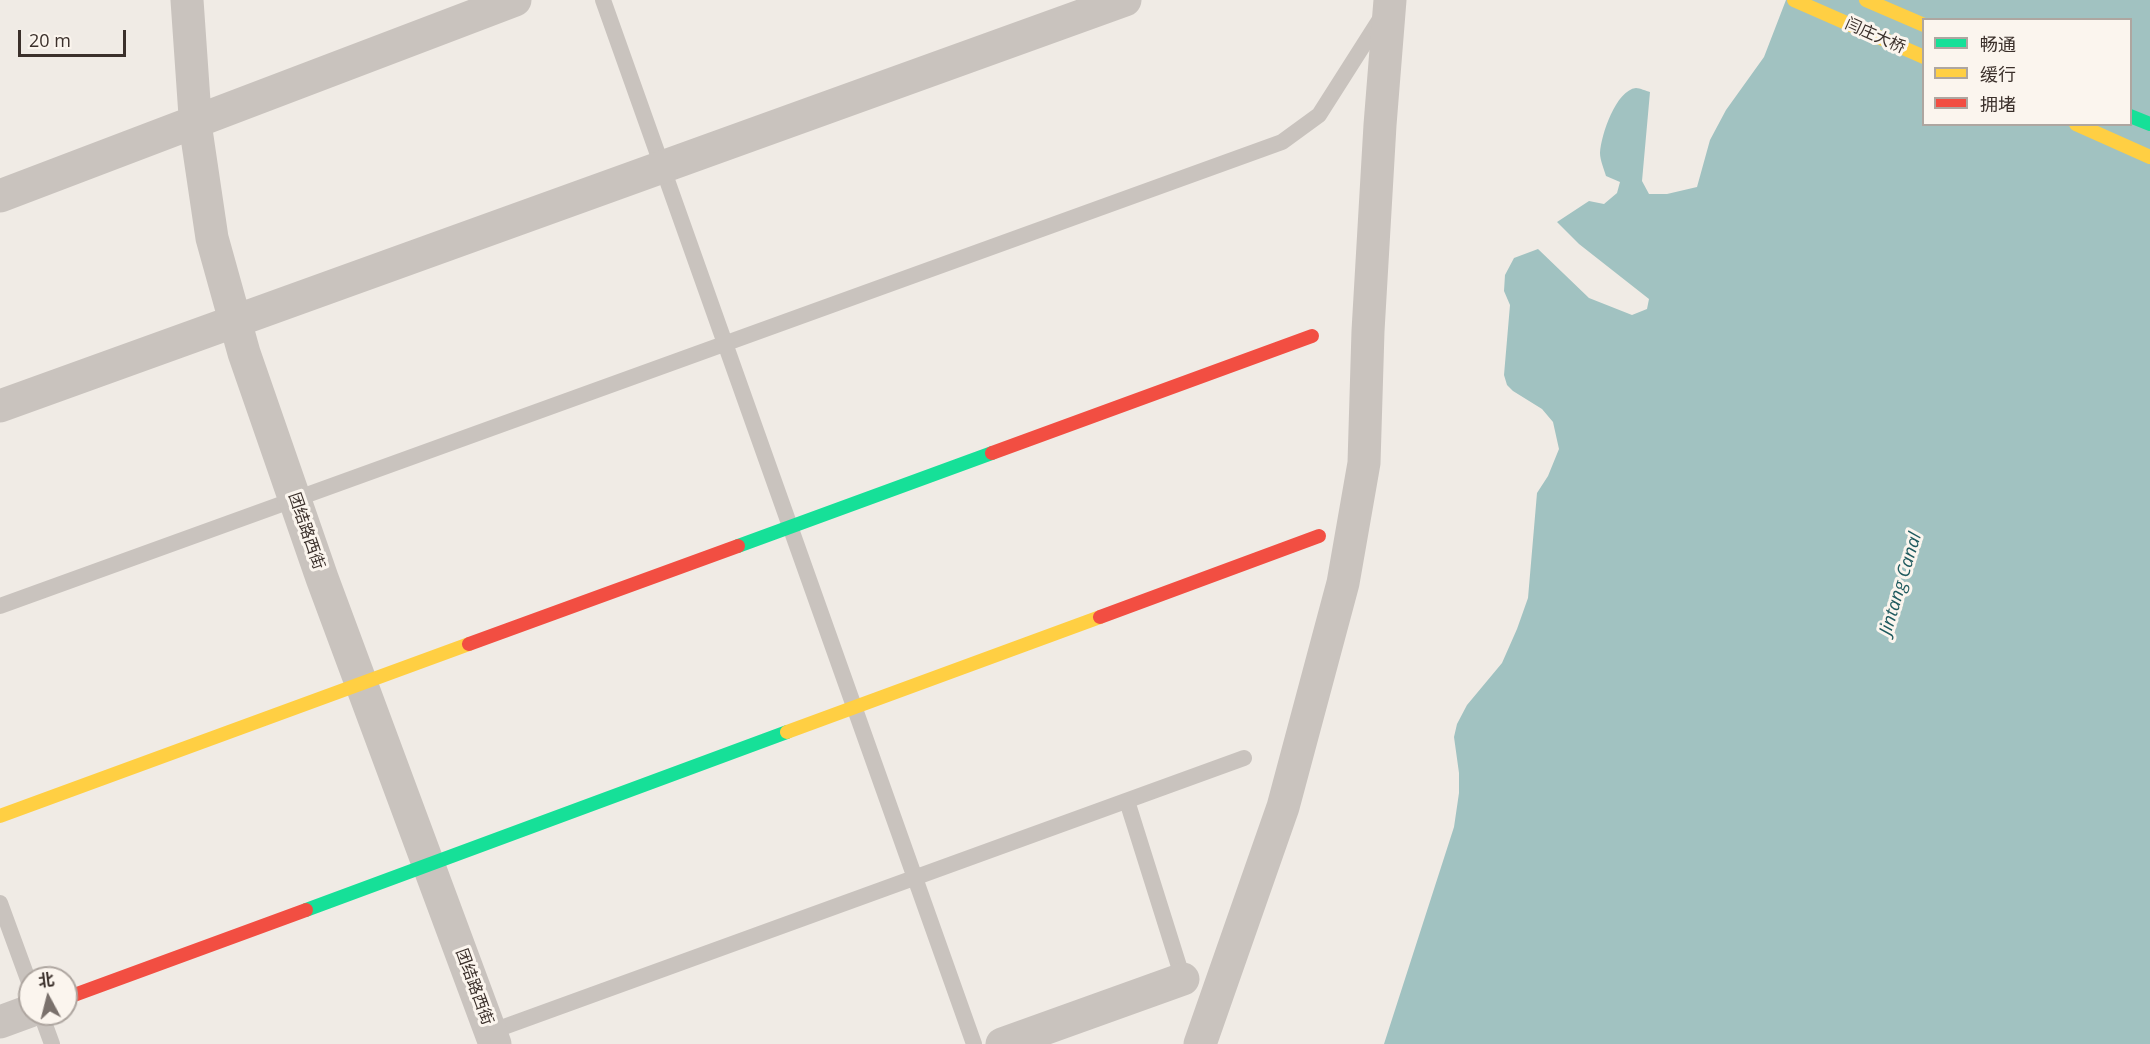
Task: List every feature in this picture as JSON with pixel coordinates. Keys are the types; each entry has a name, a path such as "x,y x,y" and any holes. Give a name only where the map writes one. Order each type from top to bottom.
{"street":[{"name":"团结路西街","path":"187,0 195,122 212,238 244,353 492,1038"},
{"path":"0,196 515,0"},
{"path":"0,406 1125,0"},
{"name":"闫庄大桥","path":"1794,0 1922,57"},
{"name":"闫庄大桥","path":"1866,0 1922,25"},
{"path":"1200,1044 1283,807 1343,583 1364,464 1368,319 1390,2"},
{"path":"2132,117 2150,124"},
{"path":"2080,126 2150,157"},
{"path":"0,816 1312,336"},
{"path":"78,994 1319,536"},
{"path":"1002,1044 1183,979"},
{"path":"0,1022 18,1015"}],"lane":[{"path":"603,0 974,1044"},
{"path":"0,606 1282,142 1319,114 1390,2"},
{"path":"492,1038 914,878 1244,758"},
{"path":"1127,801 1183,979"},
{"path":"0,903 23,966"},
{"path":"45,1026 52,1044"}],"water":[{"name":"Jintang Canal","path":"1786,0 2150,0 2150,1044 1384,1044 1454,827 1459,793 1454,737 1457,724 1467,705 1502,663 1517,629 1528,598 1537,493 1548,476 1559,449 1553,422 1542,409 1507,385 1504,375 1510,305 1504,291 1505,275 1514,258 1538,249 1589,298 1632,315 1647,309 1649,299 1579,244 1557,222 1589,201 1604,204 1617,193 1620,182 1606,176 1600,156 1601,145 1611,114 1622,96 1629,91 1636,88 1650,92 1642,181 1649,194 1667,194 1697,187 1710,140 1726,110 1764,57"}],"traffic: fast":[{"path":"2132,117 2150,124"},
{"path":"738,546 992,453"},
{"path":"306,910 787,732"}],"traffic: slow":[{"path":"1794,0 1922,56"},
{"path":"1866,0 1922,24"},
{"path":"2080,126 2150,157"},
{"path":"787,732 1100,617"},
{"path":"0,816 469,644"}],"traffic: jam":[{"path":"992,453 1312,336"},
{"path":"1100,617 1319,536"},
{"path":"469,644 738,546"},
{"path":"78,994 306,910"}]}
